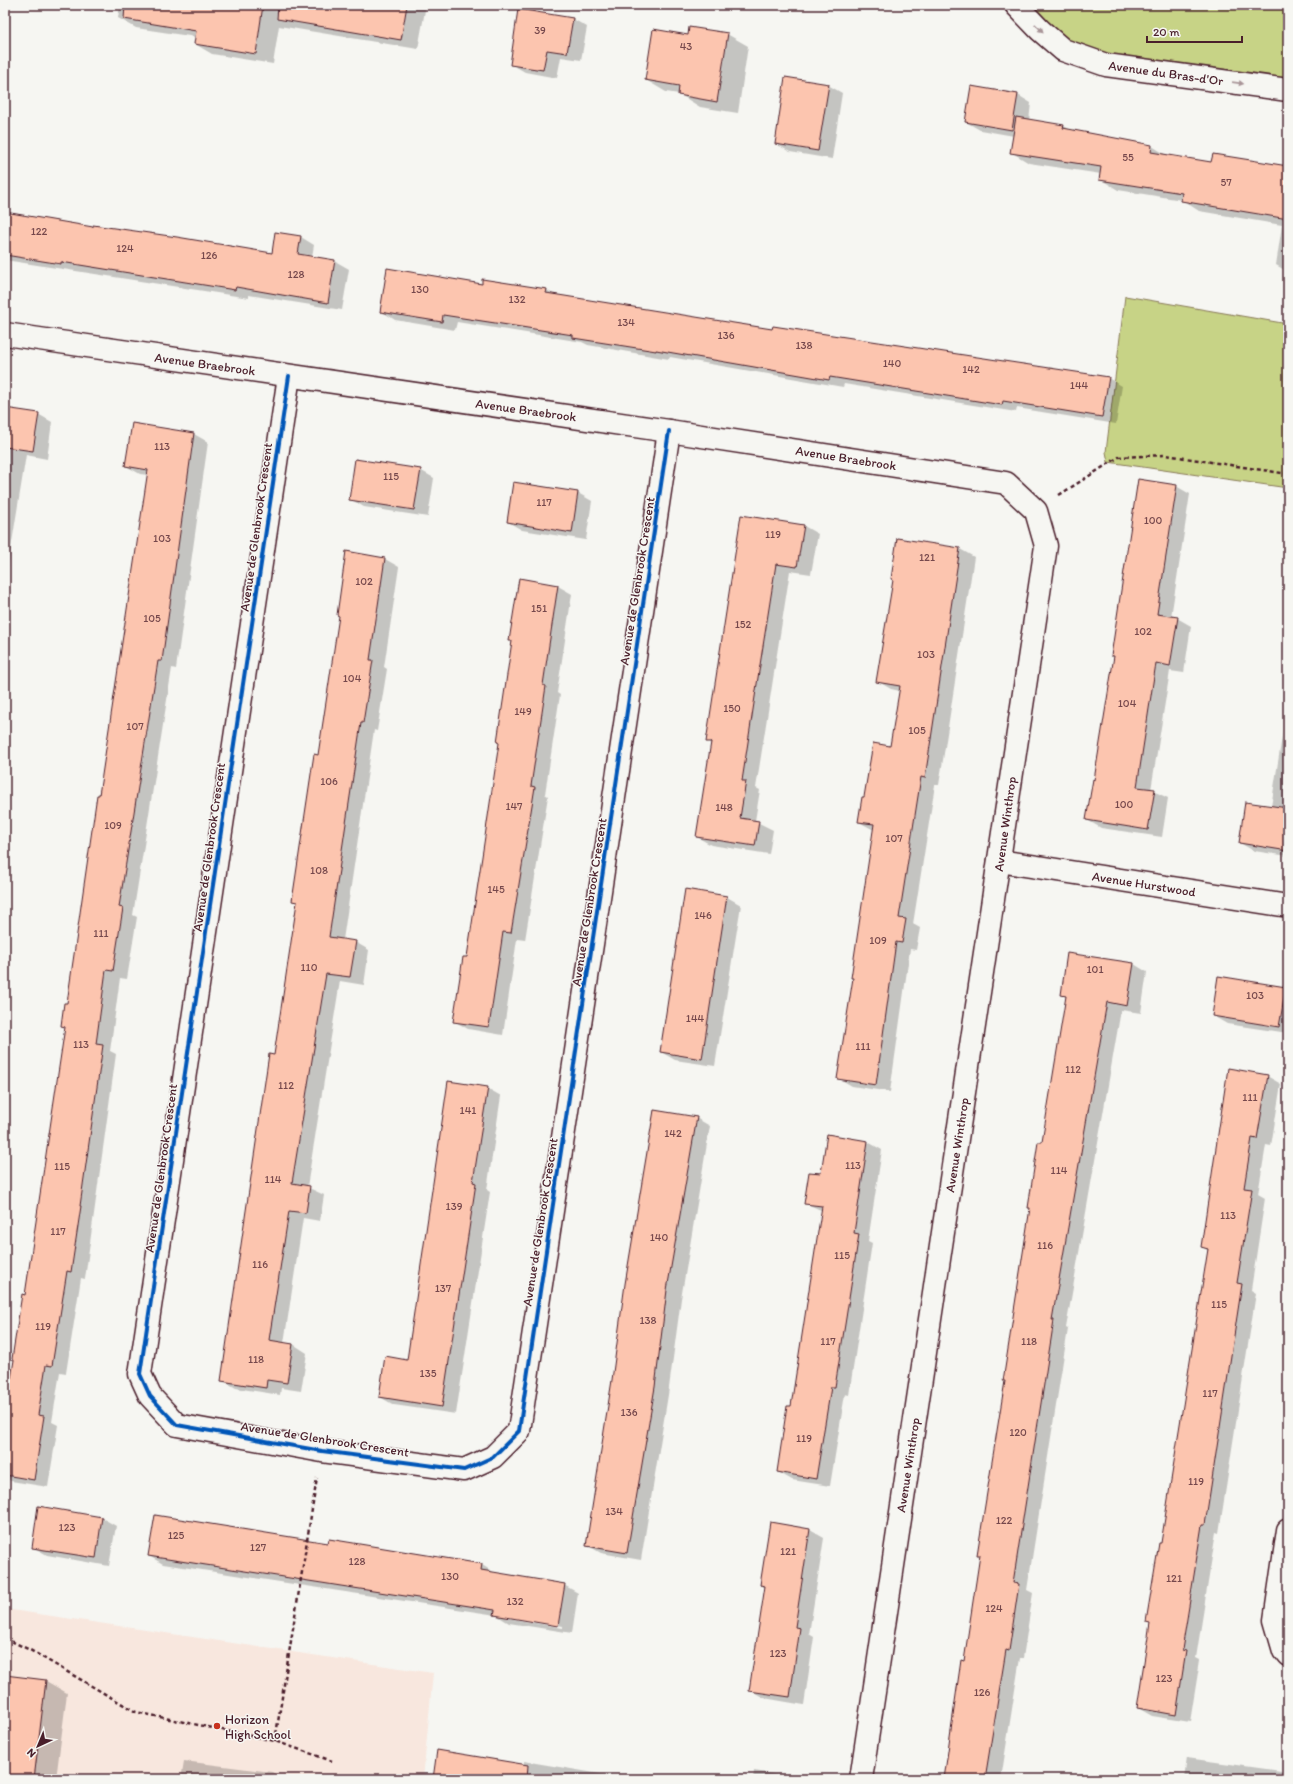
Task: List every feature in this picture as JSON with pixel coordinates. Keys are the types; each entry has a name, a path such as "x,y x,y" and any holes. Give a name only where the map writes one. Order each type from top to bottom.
{"street":[{"name":"Avenue du Bras-d'Or","path":"1016,5 1040,30 1063,50 1106,65 1288,90"},
{"name":"Avenue Braebrook","path":"5,334 669,431 1006,483 1036,511"},
{"name":"Avenue de Glenbrook Crescent","path":"289,376 140,1374 150,1396 177,1425 322,1451 464,1470 493,1457 519,1431 669,431"},
{"name":"Avenue Winthrop","path":"861,1779 1046,546 1036,511"},
{"name":"Avenue Hurstwood","path":"999,862 1288,906"},
{"path":"1288,1530 1275,1620 1284,1651 1288,1656"}],"path":[{"path":"1059,496 1118,457 1166,455 1288,474"},
{"path":"275,1741 318,1472"},
{"path":"5,1638 30,1650 136,1712 275,1741 332,1761"}],"shaded area":[{"name":"Horizon High School","path":"5,1609 433,1673 423,1779 5,1779"}],"green space":[{"path":"1016,5 1288,5 1288,90 1063,50"},
{"path":"1125,296 1288,324 1288,488 1108,462 1106,452"}],"building":[{"path":"125,5 263,5 256,54 194,44 196,31 124,19"},
{"path":"278,5 407,5 401,40 277,19"},
{"path":"518,9 573,18 567,53 547,50 543,70 510,65"},
{"path":"689,27 728,33 717,102 678,95 679,86 645,80 653,29 688,35"},
{"path":"785,77 829,84 818,151 775,144"},
{"path":"971,86 1018,94 1012,130 965,122"},
{"path":"1016,117 1064,125 1063,128 1152,145 1151,152 1211,162 1213,154 1288,166 1288,219 1181,201 1182,193 1099,180 1101,167 1010,153"},
{"path":"5,212 93,227 93,225 177,237 272,253 275,232 301,236 298,254 335,260 328,303 236,287 235,290 61,262 61,264 5,255"},
{"path":"387,268 482,284 482,279 547,289 546,293 772,329 773,326 1109,377 1102,417 1003,401 1002,405 830,377 829,380 656,350 573,338 573,335 443,315 442,322 380,312"},
{"path":"5,408 39,413 33,451 5,447"},
{"path":"132,423 194,433 162,661 158,661 119,907 123,908 113,971 106,970 96,1044 103,1045 81,1206 71,1272 67,1271 52,1366 46,1365 38,1415 44,1416 34,1480 5,1475 5,1416 22,1294 25,1295 65,1027 61,1026 64,1003 67,1003 97,795 99,795 148,470 125,466"},
{"path":"355,459 421,469 414,510 349,500"},
{"path":"1138,479 1177,485 1157,614 1178,617 1170,666 1156,663 1137,787 1155,789 1148,830 1086,820 1114,656 1111,656"},
{"path":"513,482 578,492 572,533 507,522"},
{"path":"741,515 804,525 797,567 776,564 742,781 746,781 740,818 759,821 755,846 696,837 711,742 706,742"},
{"path":"897,538 960,548 925,778 921,777 899,918 906,919 902,943 896,942 876,1085 837,1079 853,978 851,978 874,824 858,822 862,797 864,797 873,743 890,746 900,686 876,682 893,580 891,579"},
{"path":"346,551 385,558 370,660 373,660 363,723 361,723 329,937 356,941 350,977 326,974 292,1183 310,1186 306,1213 289,1211 269,1340 293,1344 287,1383 267,1380 266,1388 221,1381 269,1054 274,1055 297,902 292,901 314,754 318,755 339,616 337,615"},
{"path":"519,578 558,585 543,685 546,686 531,786 535,787 511,933 503,932 489,1027 453,1022 463,957 467,957 499,743 497,742 512,641 509,641"},
{"path":"1245,802 1288,808 1288,851 1239,843"},
{"path":"685,889 727,896 702,1059 660,1052"},
{"path":"1067,953 1134,963 1127,1006 1107,1002 1052,1320 1054,1320 1013,1583 1019,1584 1009,1651 1006,1650 985,1779 944,1779 961,1660 964,1661 980,1555 977,1555 1005,1381 1003,1381 1030,1208 1028,1208 1038,1142 1042,1142 1066,996 1061,995"},
{"path":"1218,976 1286,987 1279,1027 1212,1016"},
{"path":"1228,1068 1268,1075 1257,1139 1252,1138 1244,1188 1252,1189 1237,1283 1242,1284 1205,1525 1202,1525 1182,1650 1186,1651 1176,1715 1137,1708 1150,1623 1146,1622 1159,1543 1161,1543 1208,1249 1201,1247"},
{"path":"448,1081 488,1087 473,1182 476,1183 442,1407 379,1397 385,1356 407,1360"},
{"path":"654,1110 697,1117 667,1290 655,1387 627,1553 586,1546 612,1380 625,1284"},
{"path":"827,1134 868,1141 854,1233 859,1234 835,1387 831,1387 816,1479 777,1472 787,1406 791,1406 822,1206 804,1204 809,1172 821,1173"},
{"path":"38,1506 102,1517 96,1558 32,1548"},
{"path":"155,1515 328,1543 329,1539 482,1564 481,1570 565,1584 558,1626 494,1615 495,1610 148,1556"},
{"path":"770,1522 810,1529 795,1627 800,1628 790,1697 749,1691 765,1586 760,1585"},
{"path":"5,1675 46,1680 34,1779 5,1779"},
{"path":"437,1750 528,1765 527,1779 433,1779"}],"cycle path":[{"path":"289,376 140,1374 150,1396 177,1425 322,1451 464,1470 493,1457 519,1431 669,431"}],"place":[{"name":"Horizon High School","path":"217,1726"}]}
